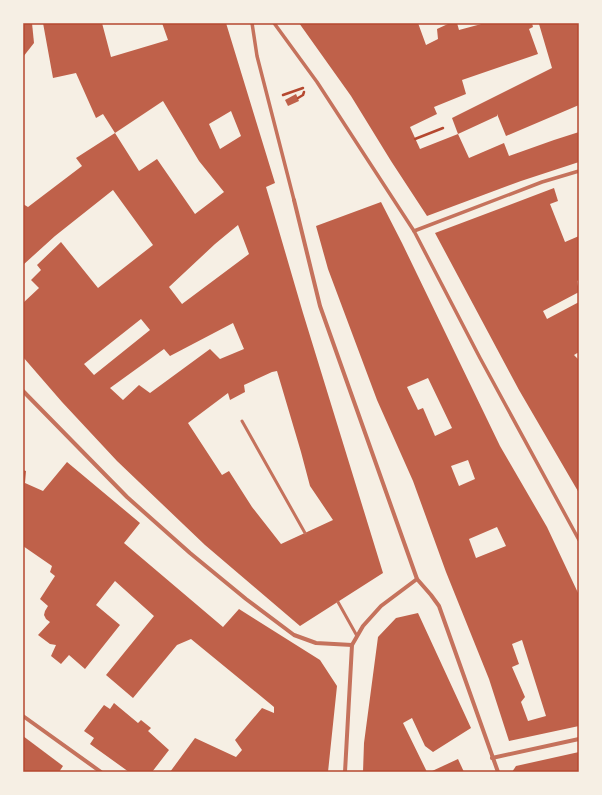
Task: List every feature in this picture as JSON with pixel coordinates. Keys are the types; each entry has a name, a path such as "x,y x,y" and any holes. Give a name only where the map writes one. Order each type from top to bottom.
{"street":[{"path":"252,23 257,56 320,306 417,580 439,606 498,772"},
{"path":"274,23 317,82 414,230 480,358 579,540"},
{"path":"414,230 542,182 579,171"},
{"path":"23,391 127,497 190,553 246,599 294,635 316,643 352,646"},
{"path":"23,400 28,396"},
{"path":"344,772 352,646 363,626 380,606 417,580"},
{"path":"23,716 101,772"},
{"path":"492,758 579,738"}],"lane":[{"path":"242,421 305,533"},
{"path":"338,602 357,636"}],"path":[{"path":"298,98 303,95"},
{"path":"415,140 443,128"}],"building":[{"path":"23,23 32,23 34,43 23,57"},
{"path":"43,23 102,23 111,57 168,40 162,23 226,23 275,183 266,187 383,573 300,626 205,545 117,461 62,402 23,357 23,303 39,288 31,280 41,270 37,265 61,242 98,288 153,245 113,190 55,236 23,265 23,204 28,207 82,166 76,158 115,133 103,114 96,118 76,73 53,78","holes":["163,101 199,161 224,192 195,214 157,159 139,171 115,133","231,111 241,136 220,149 209,124","238,225 249,254 182,304 169,287 215,244","141,319 150,330 94,375 84,364","233,323 244,349 220,359 210,349 150,393 139,385 123,400 110,388 164,349 170,356","277,371 310,486 333,520 281,544 252,507 229,471 222,475 188,423 228,393 230,400 245,392 244,385"]},
{"path":"299,23 418,23 426,45 438,39 437,29 450,23 457,23 459,30 485,23 532,23 533,27 529,29 538,54 462,80 466,94 434,107 437,114 410,127 420,149 458,134 469,158 504,143 509,156 579,132 579,162 521,181 427,216 351,96"},
{"path":"579,23 579,105 506,136 497,114 497,116 458,134 452,118 552,68 539,24"},
{"path":"296,94 299,101 288,106 285,100"},
{"path":"554,188 558,201 550,204 565,242 579,236 579,280 577,281 579,292 543,311 547,319 579,302 579,352 574,355 579,360 579,493 519,390 435,233"},
{"path":"381,202 500,446 547,527 579,595 579,726 509,741 489,679 446,572 413,481 377,400 328,269 316,226","holes":["428,378 452,428 435,436 423,408 418,410 407,387","468,460 475,479 459,486 451,466","497,527 506,546 476,558 469,539","522,640 546,716 528,721 521,702 525,697 512,667 519,664 512,644"]},
{"path":"67,462 140,523 124,543 223,627 239,609 320,660 337,686 328,772 170,772 195,738 236,757 242,750 235,740 262,708 274,713 274,707 191,639 177,645 133,698 106,675 154,616 115,581 96,605 120,625 85,669 69,655 61,664 51,656 56,645 50,644 38,635 50,622 44,615 48,606 40,599 55,576 50,572 52,566 23,546 23,470 26,471 25,483 43,491"},
{"path":"418,613 471,728 433,752 425,746 412,718 403,723 427,772 363,772 364,743 378,637 396,618"},
{"path":"114,703 138,723 141,720 151,728 148,731 169,750 152,772 129,772 90,744 94,738 84,731 104,705 110,709"},
{"path":"23,736 63,766 59,772 23,772"},
{"path":"579,752 579,772 512,772 516,766"},
{"path":"458,759 464,772 430,772"}]}
